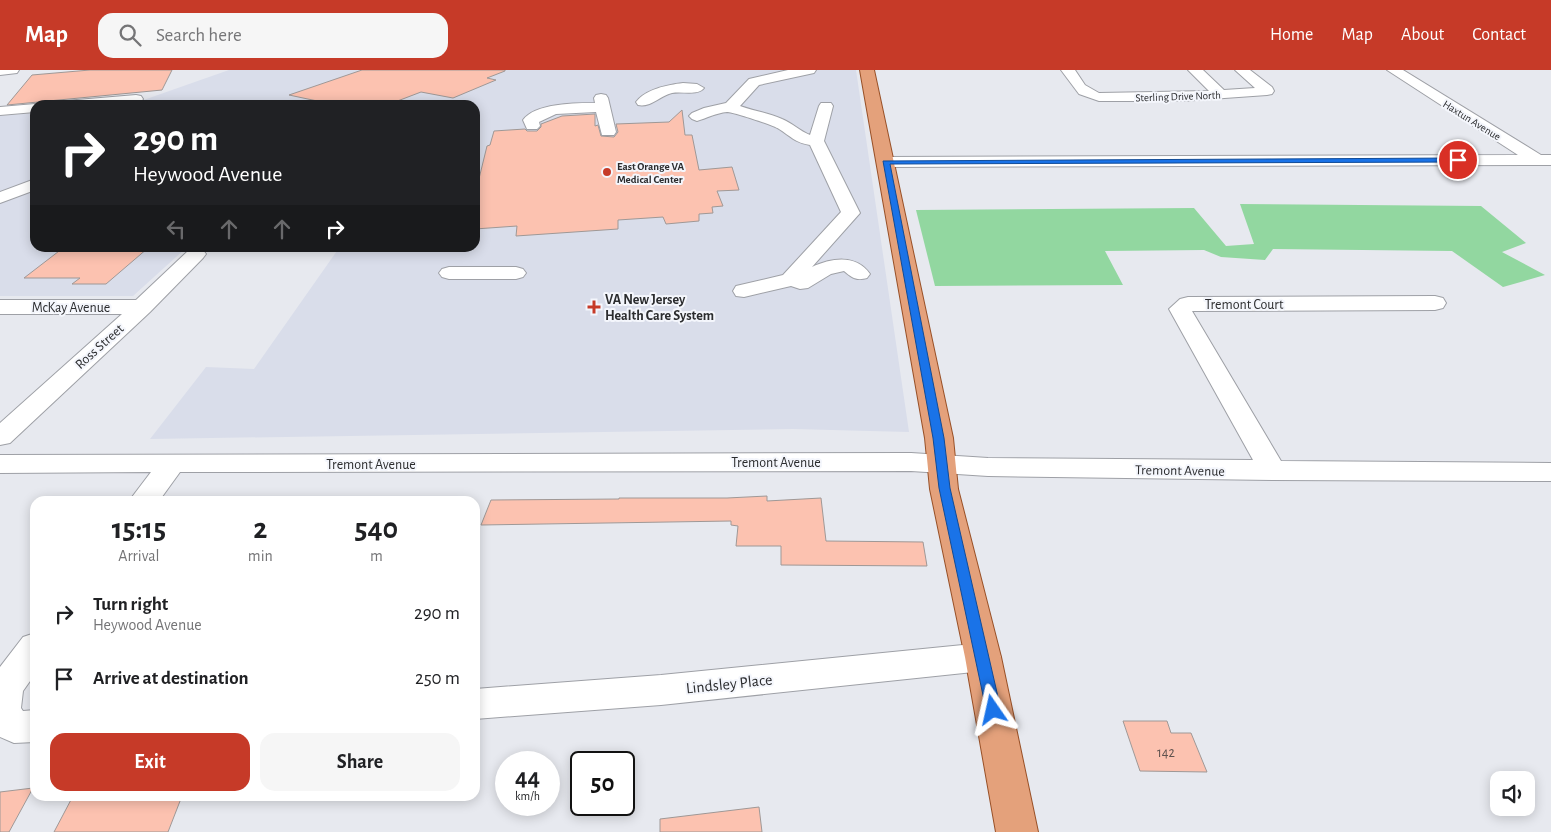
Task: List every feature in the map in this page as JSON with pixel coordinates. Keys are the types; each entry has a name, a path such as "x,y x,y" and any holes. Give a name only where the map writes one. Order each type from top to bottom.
{"main road":[{"path":"867,70 942,463 946,498 983,657 1017,832"}],"street":[{"path":"0,71 12,70"},
{"path":"731,107 754,82 771,76 809,70"},
{"name":"Sterling Drive North","path":"1068,70 1081,90 1099,98 1267,92 1267,90 1242,70"},
{"path":"1195,70 1221,95"},
{"name":"Haxtun Avenue","path":"1394,70 1546,163"},
{"path":"643,102 654,94 667,89 682,86 697,88"},
{"path":"124,100 136,99"},
{"path":"532,126 531,120 538,115 602,102 608,132"},
{"path":"744,291 790,279 851,214 816,141 826,106"},
{"path":"698,116 709,110 731,107 784,124 803,139 816,141"},
{"path":"0,111 30,108"},
{"path":"733,125 748,114"},
{"path":"886,162 1546,163"},
{"path":"0,198 30,186"},
{"path":"800,284 812,274 836,267 855,270 823,246"},
{"name":"Ross Street","path":"0,437 142,307 196,254"},
{"path":"449,273 516,273"},
{"name":"Tremont Court","path":"1273,471 1180,310 1188,304 1435,304"},
{"name":"McKay Avenue","path":"0,307 142,307"},
{"name":"Tremont Avenue","path":"0,464 789,461 942,463 988,467 1551,472"},
{"path":"148,496 172,464"},
{"path":"30,653 5,687 2,711 14,727 30,726"},
{"name":"Lindsley Place","path":"480,704 661,690 983,657"}],"shaded area":[{"name":"VA New Jersey Health Care System","path":"229,70 856,70 909,432 793,429 150,439 206,367 254,369 336,252 480,252 480,100 144,100"},
{"path":"30,113 30,252 182,252 133,296 0,296 0,116"}],"green space":[{"path":"1240,204 1481,206 1526,243 1502,252 1545,275 1503,287 1452,251 1273,249 1265,260 1221,257 1204,250 1105,251 1123,285 935,286 916,210 1194,208 1226,246 1254,244"}],"building":[{"path":"90,70 172,70 162,90 59,100 30,100 30,103 7,105 32,75"},
{"path":"362,70 505,70 487,78 496,80 453,98 421,92 400,100 312,100 289,95"},
{"name":"East Orange VA Medical Center","path":"682,110 685,135 692,135 699,170 732,167 739,190 717,191 723,206 712,207 713,213 699,214 699,221 666,224 663,217 618,220 618,229 516,236 517,226 480,229 480,175 487,146 490,145 494,131 525,129 527,131 537,131 541,124 562,116 595,114 595,126 598,125 601,136 614,137 618,132 616,124 669,122"},
{"path":"58,252 143,252 106,284 72,284 80,278 24,278"},
{"path":"767,496 767,501 821,498 826,541 923,542 927,566 781,565 781,546 736,546 738,526 731,525 731,521 481,525 491,500"},
{"path":"1123,721 1167,721 1171,733 1191,733 1207,772 1140,771"},
{"path":"30,788 30,794 9,832 0,832 0,792"},
{"path":"70,801 180,801 168,832 54,832"},
{"path":"759,807 762,832 660,832 660,819"}],"place":[{"name":"East Orange VA Medical Center","path":"607,172"},
{"name":"VA New Jersey Health Care System","path":"594,307"}],"route":[{"path":"993,710 983,657 944,488 939,438 886,162 1458,160"}]}
